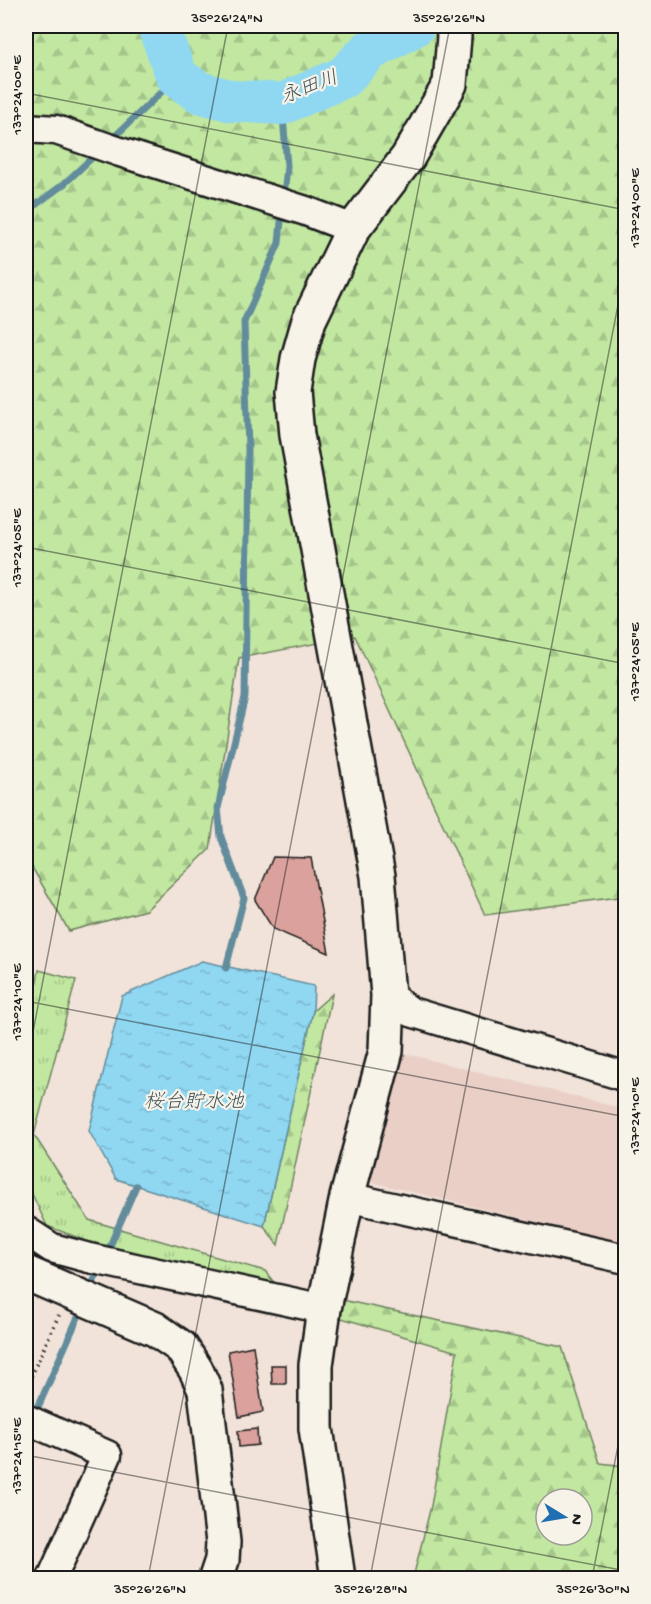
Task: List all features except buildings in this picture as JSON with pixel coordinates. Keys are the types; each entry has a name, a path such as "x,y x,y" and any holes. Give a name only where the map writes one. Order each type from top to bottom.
{"street":[{"path":"338,1578 316,1428 316,1365 324,1309 347,1197 386,1051 388,995 378,876 297,435 293,392 298,359 309,320 354,230 408,157 450,84 454,31"},
{"path":"26,128 56,130 87,142 306,211 354,230"},
{"path":"388,995 411,1012 626,1078"},
{"path":"347,1197 626,1259"},
{"path":"26,1231 52,1248 89,1258 324,1309"},
{"path":"26,1273 155,1329 181,1347 196,1370 205,1390 223,1542 222,1560 216,1578"},
{"path":"26,1419 107,1455 52,1578"}],"path":[{"path":"26,1387 69,1293"}],"shaded area":[{"path":"383,1048 625,1109 625,1243 358,1179"}],"green space":[{"path":"26,26 326,26 331,28 345,26 625,26 625,896 485,915 355,636 239,658 210,849 146,910 69,931 26,857"},
{"path":"39,970 76,980 34,1135 89,1220 265,1271 276,1285 87,1241 47,1226 26,1181 26,1041"},
{"path":"332,994 278,1245 264,1226 313,1011"},
{"path":"342,1300 562,1347 600,1463 625,1466 625,1578 413,1578 431,1506 457,1352 338,1317"}],"water":[{"name":"桜台貯水池","path":"202,961 314,986 313,1011 264,1226 116,1179 89,1131 122,996"}],"waterway":[{"name":"永田川","path":"158,26 177,77 199,92 232,101 282,104 344,77 369,51 414,26"},
{"path":"110,141 177,77"},
{"path":"282,104 287,166 284,196"},
{"path":"26,212 64,184 97,153"},
{"path":"226,968 244,898 221,837 218,808 245,697 248,449 244,322 279,243 282,211"},
{"path":"106,1255 136,1186"},
{"path":"90,1290 100,1267"},
{"path":"34,1416 83,1306"}]}
